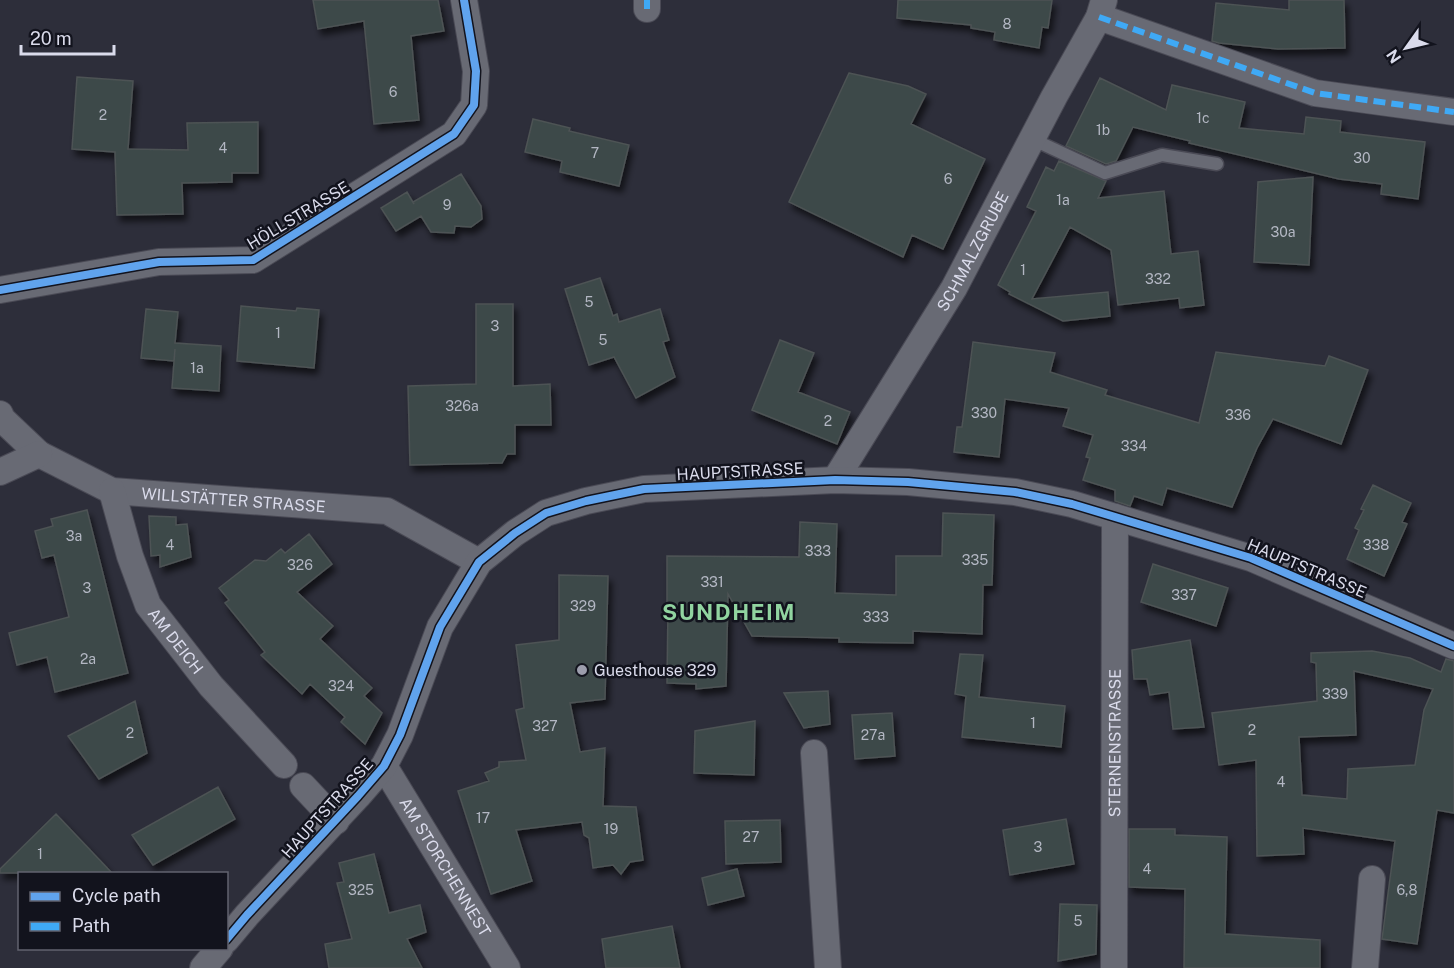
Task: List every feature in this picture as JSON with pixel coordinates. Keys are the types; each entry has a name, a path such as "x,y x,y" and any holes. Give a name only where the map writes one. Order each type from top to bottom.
{"street":[{"name":"HÖLLSTRASSE","path":"0,290 159,262 253,260 454,134 474,105 477,71 464,0"},
{"name":"SCHMALZGRUBE","path":"835,480 954,288 1101,9 1316,93 1454,112"},
{"name":"WILLSTÄTTER STRASSE","path":"0,414 2,419 39,454 112,491 387,511 479,562"},
{"path":"0,472 39,454"},
{"name":"HAUPTSTRASSE","path":"228,938 384,766 400,735 440,627 479,562 515,532 546,513 586,501 644,489 835,480 908,482 1015,492 1072,504 1251,558 1454,646"},
{"name":"AM DEICH","path":"112,491 130,556 148,605 211,686 284,765"},
{"name":"STERNENSTRASSE","path":"1114,517 1114,968"},
{"path":"814,753 828,968"},
{"name":"AM STORCHENNEST","path":"384,766 507,968"},
{"path":"303,786 336,821"},
{"path":"1365,968 1372,879"},
{"path":"204,968 218,950"}],"lane":[{"path":"1032,139 1105,173 1162,155 1217,164"}],"building":[{"path":"313,0 438,0 444,31 411,36 419,120 374,124 364,21 318,29"},
{"path":"898,0 1052,0 1048,28 1042,27 1039,48 994,40 995,32 971,28 971,25 897,18"},
{"path":"1289,0 1344,0 1345,48 1278,49 1212,41 1216,3 1289,10"},
{"path":"849,73 908,86 926,94 911,124 985,159 943,249 912,235 903,257 789,202"},
{"path":"77,77 133,81 128,149 188,150 187,123 258,122 258,173 232,173 232,182 182,183 183,214 117,215 115,152 72,149"},
{"path":"1100,78 1166,110 1172,85 1245,102 1239,128 1304,134 1306,117 1341,121 1340,132 1425,142 1418,199 1381,194 1382,184 1339,179 1189,143 1190,141 1133,127 1116,161 1106,164 1066,146"},
{"path":"533,119 570,128 569,131 629,145 619,186 560,172 562,161 525,152"},
{"path":"1059,161 1106,181 1098,198 1164,191 1171,254 1198,251 1204,305 1180,308 1179,298 1118,305 1111,250 1070,227 1032,299 1108,292 1110,316 1063,321 1009,294 1010,292 998,285 1036,211 1027,207 1046,167 1054,171"},
{"path":"461,174 481,206 482,219 471,227 455,226 454,233 431,232 421,216 396,231 381,208 407,192 414,204 413,202"},
{"path":"1313,177 1309,265 1254,262 1258,182"},
{"path":"600,278 613,316 617,314 619,322 660,309 669,340 663,342 675,377 636,398 614,357 589,365 565,289"},
{"path":"476,304 513,304 513,386 550,384 551,425 515,425 515,454 507,454 502,463 410,465 408,386 476,384"},
{"path":"241,306 296,311 297,308 319,310 314,368 237,361"},
{"path":"146,309 178,312 175,343 221,346 219,391 172,388 175,349 174,361 141,358"},
{"path":"780,340 814,353 798,392 850,412 837,444 752,410"},
{"path":"973,342 1055,353 1050,372 1107,390 1105,395 1199,423 1216,352 1325,366 1329,356 1368,370 1341,444 1273,419 1257,448 1232,507 1167,488 1162,505 1134,496 1130,506 1115,501 1115,490 1083,480 1090,458 1086,457 1093,435 1063,426 1069,408 1005,399 999,457 954,452 957,427 962,427"},
{"path":"1373,485 1411,503 1402,522 1407,524 1384,576 1347,559 1359,530 1355,528 1364,510 1361,509"},
{"path":"87,510 128,673 55,692 47,657 17,665 9,633 69,617 54,555 42,558 35,531 53,526 51,519"},
{"path":"943,513 994,515 992,585 983,585 982,634 913,631 913,643 839,642 839,638 752,636 728,594 726,686 696,689 696,684 667,683 667,556 799,557 800,522 837,524 835,593 896,595 896,556 942,556"},
{"path":"149,516 176,517 176,525 187,524 191,557 160,567 160,555 151,556"},
{"path":"309,534 332,564 297,592 333,626 320,639 372,688 364,696 382,713 365,744 341,722 345,717 310,684 302,694 261,655 265,652 225,603 229,600 219,588 255,560 266,561 281,549 285,553"},
{"path":"1153,564 1228,588 1216,626 1141,602"},
{"path":"559,575 608,576 605,699 570,703 580,752 605,748 603,806 636,807 643,860 630,862 621,874 613,865 593,868 589,838 584,835 582,822 516,830 532,881 491,894 458,791 489,781 485,773 499,767 499,762 526,760 516,710 524,708 516,645 559,640"},
{"path":"1190,640 1204,727 1173,729 1169,692 1150,695 1147,679 1134,679 1132,650"},
{"path":"1372,651 1410,658 1441,672 1446,659 1454,661 1454,813 1437,810 1417,944 1382,939 1395,841 1303,828 1304,854 1257,856 1256,760 1219,765 1212,713 1317,701 1316,663 1311,662 1311,653","holes":["1354,671 1433,689 1424,710 1415,765 1348,769 1347,799 1302,795 1299,737 1356,735"]},
{"path":"960,654 983,655 979,697 1065,706 1061,747 962,737 966,696 955,694"},
{"path":"828,691 830,724 804,728 784,693"},
{"path":"135,701 147,753 99,779 68,736"},
{"path":"892,713 895,756 855,759 852,715"},
{"path":"755,721 754,775 694,773 695,731"},
{"path":"218,787 235,819 153,865 132,835"},
{"path":"56,814 111,872 0,873 0,869"},
{"path":"1066,819 1074,864 1010,875 1003,830"},
{"path":"780,820 781,862 726,864 725,821"},
{"path":"1129,829 1175,829 1175,835 1227,837 1225,934 1320,940 1320,968 1184,968 1185,889 1129,887"},
{"path":"374,854 389,913 420,905 426,932 407,939 422,968 329,968 325,944 352,939 337,883 344,882 339,863"},
{"path":"737,869 744,896 708,905 702,878"},
{"path":"1060,904 1097,905 1096,954 1058,961"},
{"path":"672,926 680,968 606,968 602,939"}],"marked path":[{"path":"647,0 647,9"},
{"path":"1099,17 1315,93 1454,112"}],"cycle path":[{"path":"0,290 159,262 253,260 454,134 474,105 476,71 464,0"},
{"path":"228,938 384,766 400,735 440,627 479,562 515,533 546,513 586,501 644,489 835,480 908,482 1015,492 1072,504 1251,558 1454,646"}],"place":[{"name":"Guesthouse 329","path":"582,670"}],"district":[{"name":"SUNDHEIM","path":"729,612"}]}
